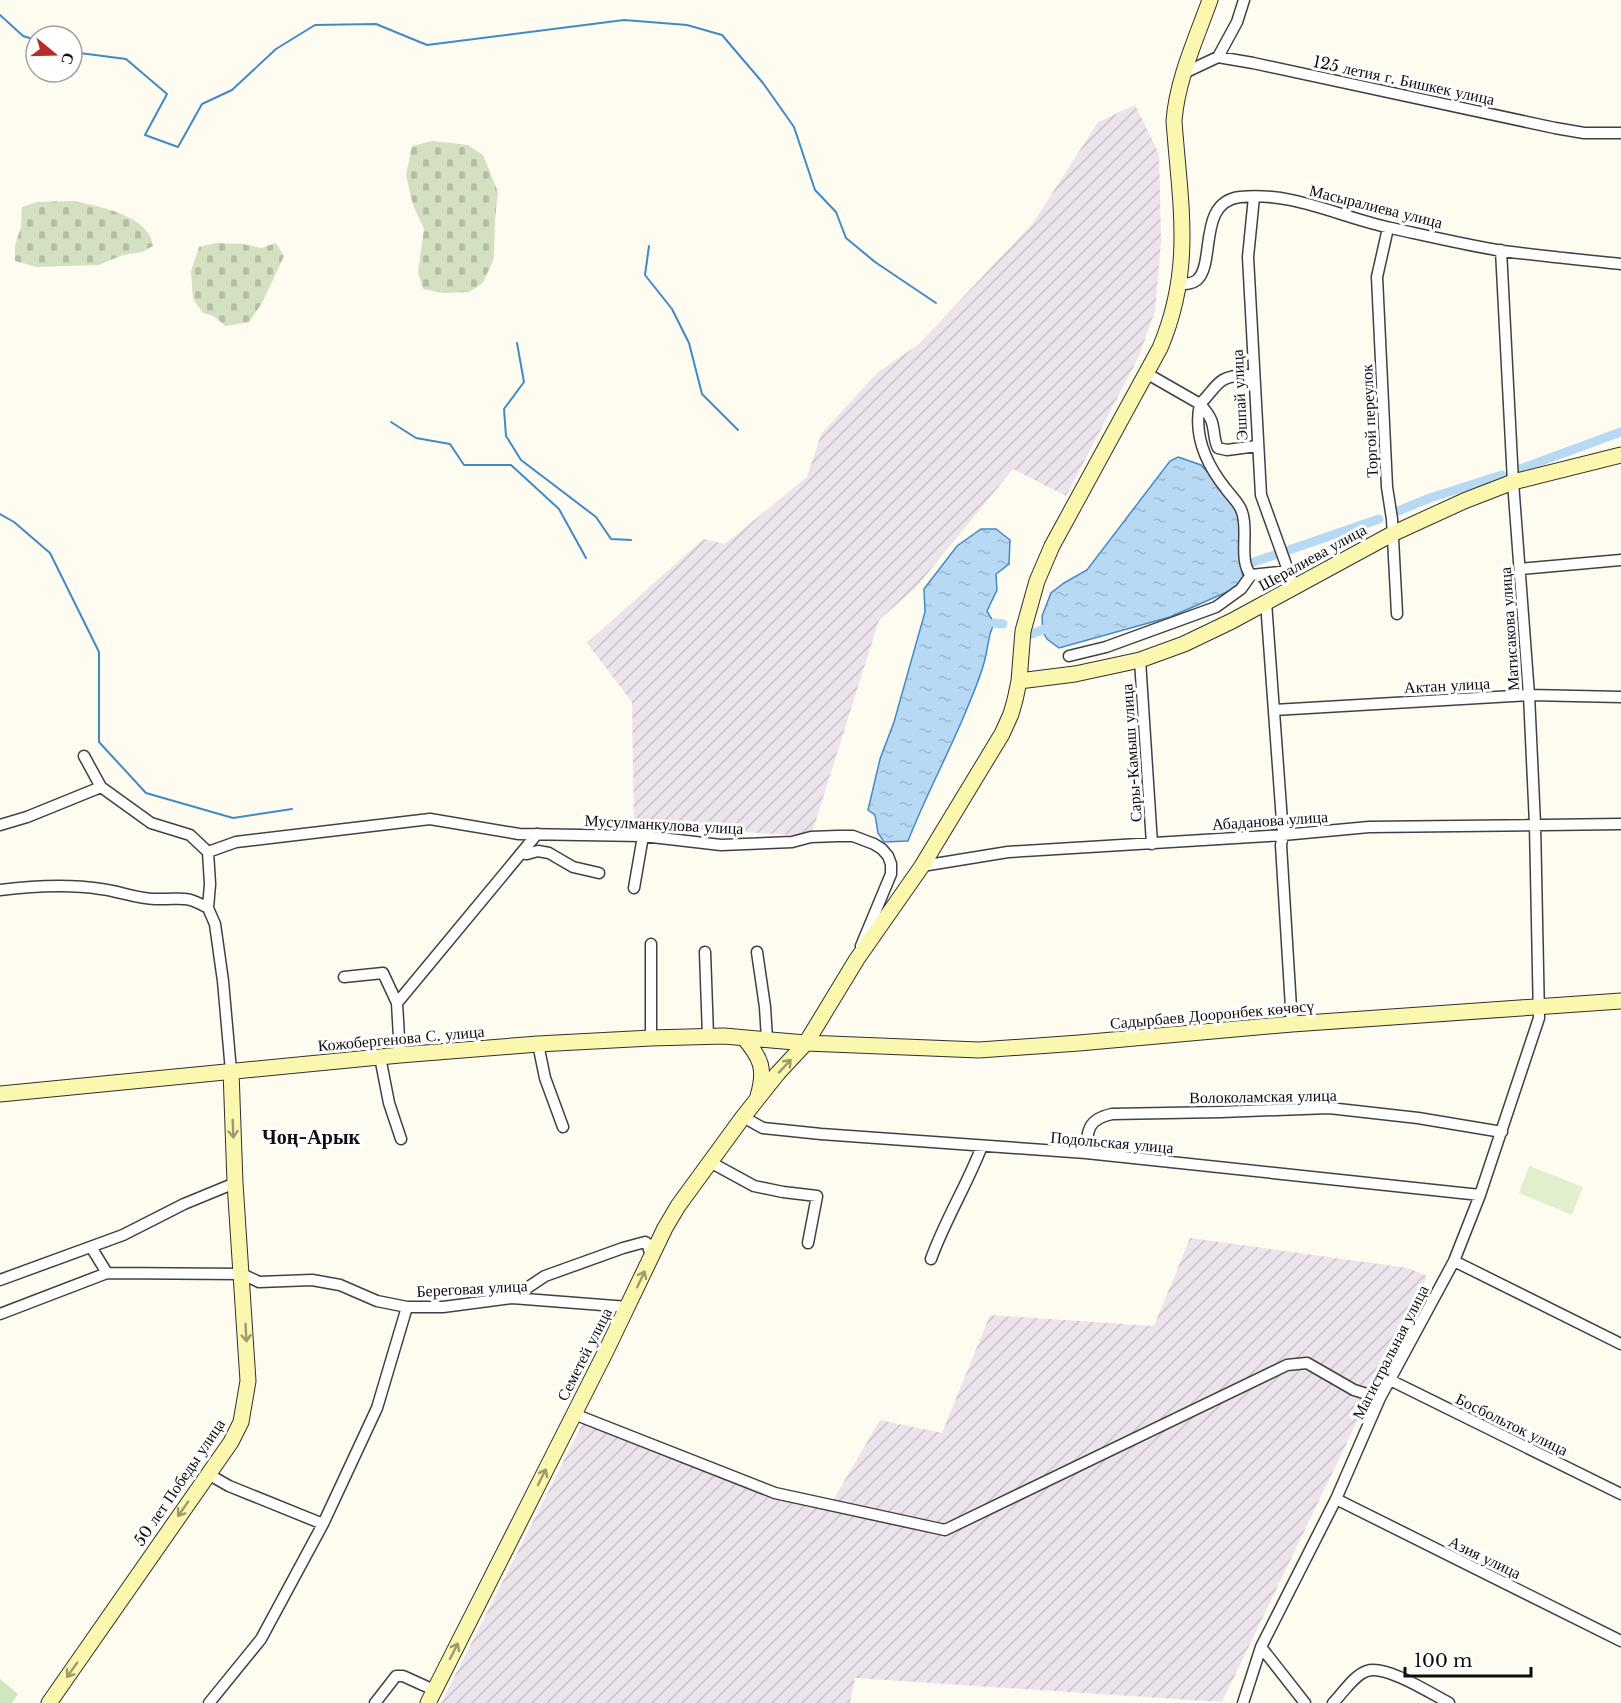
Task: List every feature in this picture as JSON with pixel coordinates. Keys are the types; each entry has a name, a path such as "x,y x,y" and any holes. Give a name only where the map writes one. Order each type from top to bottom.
{"main road":[{"path":"1184,73 1210,0"},
{"name":"Семетей улица","path":"431,1696 678,1206 743,1117 778,1073 806,1043 857,959 922,866 1002,734 1011,714 1019,681 1023,631 1037,581 1052,546 1146,373 1170,322 1179,284 1183,248 1182,207 1174,121 1184,73"},
{"name":"Шералиева улица","path":"1019,681 1075,674 1140,660 1208,633 1392,534 1464,501 1513,483 1621,455"},
{"name":"Садырбаев Дооронбек көчөсү","path":"806,1043 979,1050 1292,1024 1621,1001"},
{"name":"Кожобергенова С. улица","path":"0,1094 400,1055 538,1044 708,1036 806,1043"},
{"path":"744,1038 762,1065 763,1076 756,1101"},
{"name":"50 лет Победы улица","path":"49,1703 231,1442 241,1422 246,1404 248,1381 235,1183 231,1071"}],"street":[{"path":"1184,73 1218,57 1233,31 1244,0"},
{"name":"125 летия г. Бишкек улица","path":"1218,57 1265,65 1555,128 1584,133 1621,134"},
{"name":"Масыралиева улица","path":"1179,284 1190,284 1202,272 1212,222 1223,205 1230,199 1254,197 1287,199 1388,228 1501,250 1621,264"},
{"name":"Эшпай улица","path":"1254,197 1248,257 1260,495 1294,587"},
{"name":"Торгой переулок","path":"1388,228 1377,277 1387,487 1392,519 1397,614"},
{"name":"Матисакова улица","path":"1501,250 1513,483 1529,695 1539,1006"},
{"path":"1146,373 1200,404 1213,425 1218,448 1227,450 1257,446"},
{"path":"1251,575 1245,563 1246,532 1242,511 1218,479 1200,443 1197,419 1200,404 1222,379 1234,375 1247,375 1253,381"},
{"path":"1520,569 1621,561"},
{"path":"1069,656 1124,642 1216,607 1241,589 1251,575 1288,571"},
{"path":"1266,602 1283,835 1281,845 1292,1024"},
{"name":"Сары-Камыш улица","path":"1140,660 1152,844"},
{"name":"Актан улица","path":"1274,710 1529,695 1621,697"},
{"path":"84,756 101,787 151,822 190,835 208,852 210,884 208,908 215,924 231,1071"},
{"path":"0,825 27,817 101,787"},
{"name":"Мусулманкулова улица","path":"208,852 236,842 430,819 519,834 643,836 721,845 792,842 811,837 854,836 874,844 888,856 891,864 891,874 869,924 857,959"},
{"name":"Абаданова улица","path":"922,866 1008,852 1283,835 1369,827 1621,824"},
{"path":"397,1003 537,834"},
{"path":"634,888 643,836"},
{"path":"521,853 538,851 549,853 573,867 599,873"},
{"path":"0,890 75,886 156,899 191,899 208,908"},
{"path":"651,944 651,1038"},
{"path":"757,951 767,1039"},
{"path":"705,952 708,1036"},
{"path":"344,977 384,973 397,1003 400,1055"},
{"name":"Магистральная улица","path":"1243,1703 1262,1647 1336,1499 1380,1398 1454,1261 1502,1132 1539,1018 1539,1006"},
{"path":"538,1044 545,1078 563,1127"},
{"path":"380,1057 389,1103 401,1139"},
{"name":"Волоколамская улица","path":"1086,1153 1089,1130 1094,1121 1101,1116 1112,1114 1329,1108 1418,1118 1502,1132"},
{"name":"Подольская улица","path":"743,1117 763,1128 1086,1153 1480,1195"},
{"path":"931,1259 940,1232 971,1175 982,1146"},
{"path":"710,1162 754,1186 817,1196 808,1243"},
{"path":"0,1281 123,1235 184,1204 235,1183"},
{"path":"512,1298 545,1276 622,1248 645,1242 649,1250 653,1252"},
{"path":"91,1247 107,1273"},
{"path":"1454,1261 1621,1344"},
{"name":"Береговая улица","path":"0,1314 107,1273 242,1274 259,1282 312,1280 340,1285 377,1301 407,1307 443,1307 512,1298 628,1307"},
{"path":"209,1703 261,1640 323,1524 377,1408 407,1307"},
{"path":"574,1414 775,1493 945,1530 1287,1365 1306,1363 1354,1390 1380,1398"},
{"name":"Босбольток улица","path":"1390,1380 1621,1494"},
{"path":"208,1474 229,1486 323,1524"},
{"name":"Азия улица","path":"1336,1499 1621,1641"},
{"path":"1262,1647 1305,1703"},
{"path":"1333,1703 1360,1675 1374,1669 1396,1676 1449,1703"},
{"path":"375,1703 396,1676 403,1676 431,1696"}],"shaded area":[{"path":"1135,105 1159,154 1161,242 1155,311 1139,356 1066,496 1013,469 917,586 879,620 811,836 634,826 632,702 587,643 703,539 725,544 807,477 821,434 877,373 919,344 1033,223 1098,122"},
{"path":"1190,1238 1408,1268 1427,1276 1222,1702 855,1678 850,1703 441,1703 586,1417 828,1509 880,1420 942,1433 990,1315 1154,1326"}],"green space":[{"path":"433,141 468,145 483,155 498,192 494,258 483,283 469,292 444,293 423,289 418,272 424,229 413,205 406,175 412,146"},
{"path":"73,201 108,209 133,219 150,235 153,246 142,252 123,255 99,265 37,267 15,261 15,245 21,227 22,207 37,202"},
{"path":"216,243 243,244 261,248 276,243 284,256 262,303 249,322 226,326 213,316 203,313 193,299 191,271 199,247"},
{"path":"1529,1166 1583,1187 1572,1215 1519,1193"},
{"path":"0,1679 18,1694 12,1703 0,1703"}],"water":[{"path":"1178,457 1201,465 1227,493 1243,523 1241,568 1243,577 1234,589 1170,617 1059,648 1047,639 1043,632 1042,616 1051,593 1087,570 1170,461"},
{"path":"981,529 996,529 1010,540 1009,564 996,574 997,590 987,611 994,623 981,672 908,841 884,842 878,833 875,815 868,810 880,759 894,722 925,612 924,589 957,546"}],"waterway":[{"path":"0,15 24,36"},
{"path":"84,54 126,59 167,94 145,135 178,147 202,104 232,90 276,49 315,25 376,24 427,45 624,20 687,25 722,35 763,83 794,127 815,190 836,212 846,238 875,262 936,303"},
{"path":"649,246 645,275 672,309 689,343 702,394 738,430"},
{"path":"517,343 524,382 504,409 506,436 521,460 596,517 611,539 631,540"},
{"path":"391,422 416,438 450,444 464,465 511,465 559,509 586,558"},
{"path":"1517,470 1621,432"},
{"path":"1398,511 1430,498 1502,475"},
{"path":"0,514 14,522 50,553 99,652 99,742 146,793 233,818 292,809"},
{"path":"1248,564 1379,519"},
{"path":"994,623 1003,624"},
{"path":"1032,634 1052,626"}],"district":[{"name":"Чоң-Арык","path":"311,1137"}]}
